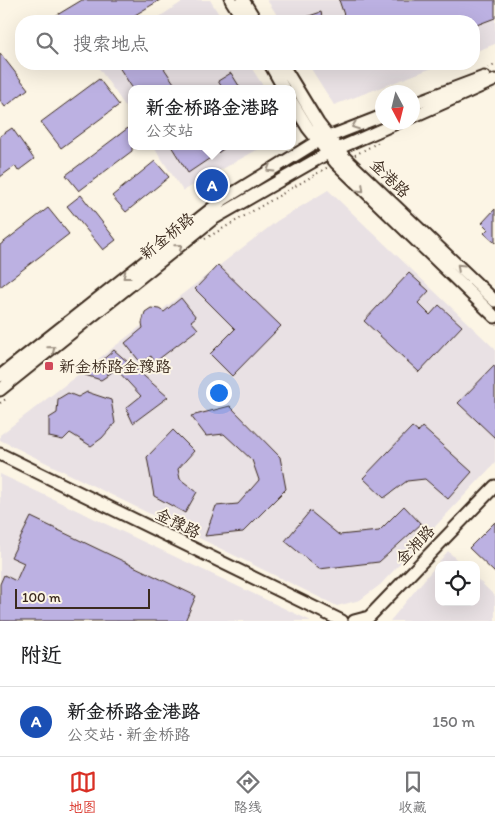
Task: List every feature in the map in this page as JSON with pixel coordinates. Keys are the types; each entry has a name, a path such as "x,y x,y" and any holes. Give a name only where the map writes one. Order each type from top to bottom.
{"street":[{"path":"231,0 240,15"},
{"path":"243,0 252,15"},
{"path":"273,70 282,85"},
{"name":"金港路","path":"286,70 294,85"},
{"path":"420,101 495,73"},
{"path":"420,113 495,80"},
{"name":"金港路","path":"296,88 323,139"},
{"name":"金港路","path":"296,107 323,139 495,301"},
{"name":"新金桥路","path":"0,376 224,198 323,139 375,119"},
{"name":"新金桥路","path":"4,393 213,219 384,130"},
{"name":"金港路","path":"341,154 495,316"},
{"name":"金豫路","path":"0,454 342,621"},
{"name":"金湘路","path":"355,621 369,617 495,486"}],"path":[{"path":"201,242 341,154 381,141"},
{"path":"0,403 4,393"}],"shaded area":[{"path":"185,0 210,0 219,15 162,15"},
{"path":"267,0 495,0 495,44 480,50 480,15 277,15"},
{"path":"100,70 253,70 262,85 128,85 128,110"},
{"path":"312,70 427,70 387,85 375,85 375,90 334,105"},
{"path":"156,150 257,150 183,191"},
{"path":"328,190 495,349 495,463 380,585 360,600 337,606 0,440 0,435 277,221"},
{"path":"0,474 311,621 0,621"},
{"path":"448,551 458,561 440,561"},
{"path":"435,567 435,606 480,606 480,582 495,596 495,621 390,621"}],"building":[{"path":"82,0 160,0 135,15 57,15"},
{"path":"339,0 495,0 495,18 480,24 480,15 344,15"},
{"path":"0,53 28,89 5,107 0,100"},
{"path":"121,70 165,70 175,85 130,85"},
{"path":"231,73 238,85 220,85 218,81"},
{"path":"99,79 119,105 61,148 41,122"},
{"path":"12,128 34,159 18,171 15,166 0,177 0,136"},
{"path":"128,128 128,150 132,151 79,191 66,175"},
{"path":"174,150 222,150 188,173"},
{"path":"155,161 169,177 126,212 112,196"},
{"path":"81,195 116,240 103,250 67,206"},
{"path":"48,208 69,234 0,287 0,245"},
{"path":"495,209 495,243 484,233 488,229 482,223"},
{"path":"218,265 281,326 232,376 210,354 235,329 195,289"},
{"path":"409,273 429,291 418,303 430,315 439,305 462,326 419,372 364,321"},
{"path":"181,298 196,317 191,321 198,329 155,362 151,356 141,363 125,343 143,328 142,323 145,312 151,308 164,312"},
{"path":"114,350 168,397 133,423 126,408 141,396 116,369 108,375 106,371 107,376 101,380 85,375"},
{"path":"495,365 495,438 458,403"},
{"path":"87,392 111,400 115,423 102,438 91,446 70,433 63,440 49,437 49,418 57,413 58,399 68,393 78,397"},
{"path":"230,406 280,457 286,489 243,532 205,536 216,506 238,504 259,480 252,460 224,434 206,436 191,416"},
{"path":"412,427 418,432 422,427 472,472 448,499 425,479 407,481 384,498 363,478"},
{"path":"173,430 194,451 178,469 180,479 197,492 185,513 154,496 147,457"},
{"path":"404,506 421,524 379,562 319,569 285,541 310,511 339,535 379,531"},
{"path":"31,517 196,596 185,621 0,621 0,584 4,575 16,581 24,563 11,557"},
{"path":"495,522 495,573 469,548"}],"place":[{"name":"新金桥路金港路","path":"212,185"},
{"name":"新金桥路金豫路","path":"49,366"}]}
